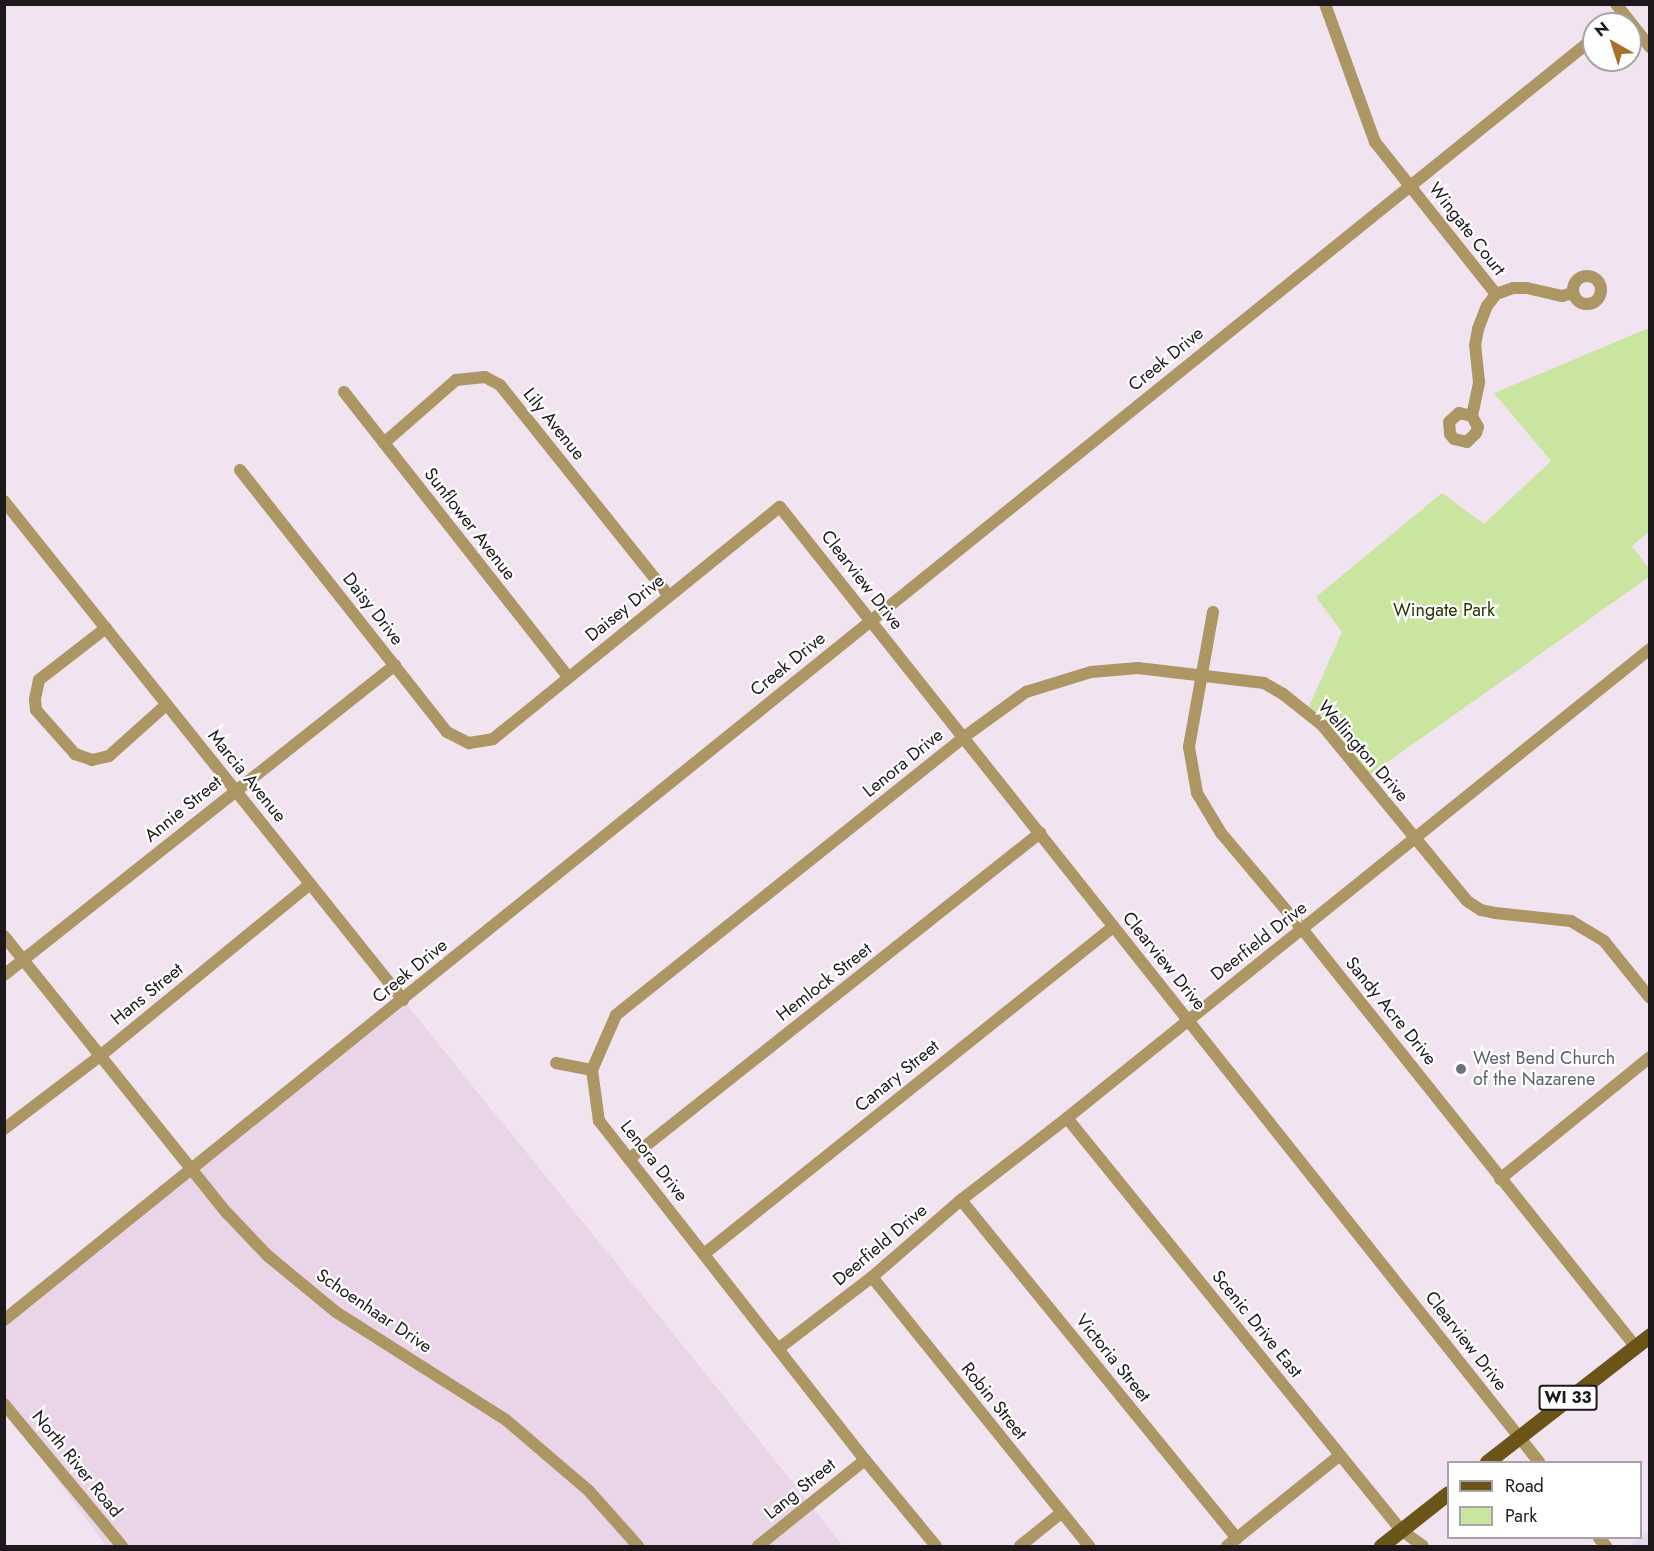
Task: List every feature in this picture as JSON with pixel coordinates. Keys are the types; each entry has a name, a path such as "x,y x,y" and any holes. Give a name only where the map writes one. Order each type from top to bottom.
{"main road":[{"name":"WI 33","path":"1488,1461 1650,1335"},
{"path":"1381,1546 1447,1495"}],"street":[{"name":"Wingate Court","path":"1325,4 1375,142 1496,294"},
{"path":"1619,9 1650,47"},
{"name":"Creek Drive","path":"4,1320 1582,48"},
{"path":"1472,416 1479,381 1475,346 1478,329 1487,306 1496,294 1514,288 1527,288 1562,296 1573,293"},
{"name":"Lily Avenue","path":"384,442 456,380 485,377 500,385 669,596"},
{"name":"Sunflower Avenue","path":"344,392 568,677"},
{"name":"Daisy Drive","path":"240,470 447,732 469,743 493,739"},
{"name":"Marcia Avenue","path":"4,501 403,1000"},
{"name":"Clearview Drive","path":"780,507 1538,1461"},
{"name":"Daisey Drive","path":"493,739 780,507"},
{"name":"Sandy Acre Drive","path":"1213,612 1189,747 1197,793 1221,833 1303,930 1635,1346"},
{"path":"106,628 39,681 35,699 36,710 75,754 92,760 109,756 166,705"},
{"name":"Deerfield Drive","path":"778,1349 872,1278 961,1200 1303,930 1650,649"},
{"name":"Annie Street","path":"4,975 395,665"},
{"name":"Wellington Drive","path":"964,737 1026,692 1091,672 1138,668 1264,683 1307,711 1322,725 1467,901 1481,910 1495,914 1571,921 1604,940 1650,998"},
{"name":"Lenora Drive","path":"936,1546 865,1460 600,1121 592,1070 616,1015 964,737"},
{"name":"Hemlock Street","path":"629,1159 1040,833"},
{"name":"Hans Street","path":"4,1130 100,1056 310,884"},
{"name":"Canary Street","path":"704,1254 1113,927"},
{"name":"Schoenhaar Drive","path":"4,936 227,1213 268,1256 336,1311 506,1420 589,1491 638,1546"},
{"path":"1500,1179 1650,1057"},
{"path":"556,1063 592,1070"},
{"name":"Scenic Drive East","path":"1067,1118 1401,1530 1423,1546"},
{"name":"Victoria Street","path":"961,1200 1232,1543"},
{"name":"Robin Street","path":"872,1278 1089,1546"},
{"name":"North River Road","path":"4,1404 122,1546"},
{"path":"1232,1543 1340,1455"},
{"name":"Lang Street","path":"758,1546 865,1460"},
{"path":"1020,1546 1061,1513"}],"shaded area":[{"path":"403,1000 843,1546 106,1546 5,1409 4,1320"},
{"path":"1649,1530 1649,1546 1629,1546 1642,1539"}],"green space":[{"name":"Wingate Park","path":"1649,328 1649,532 1632,546 1649,569 1649,577 1365,778 1307,711 1342,632 1316,597 1442,493 1484,524 1551,461 1494,393"}],"place":[{"name":"West Bend Church of the Nazarene","path":"1461,1069"}]}
